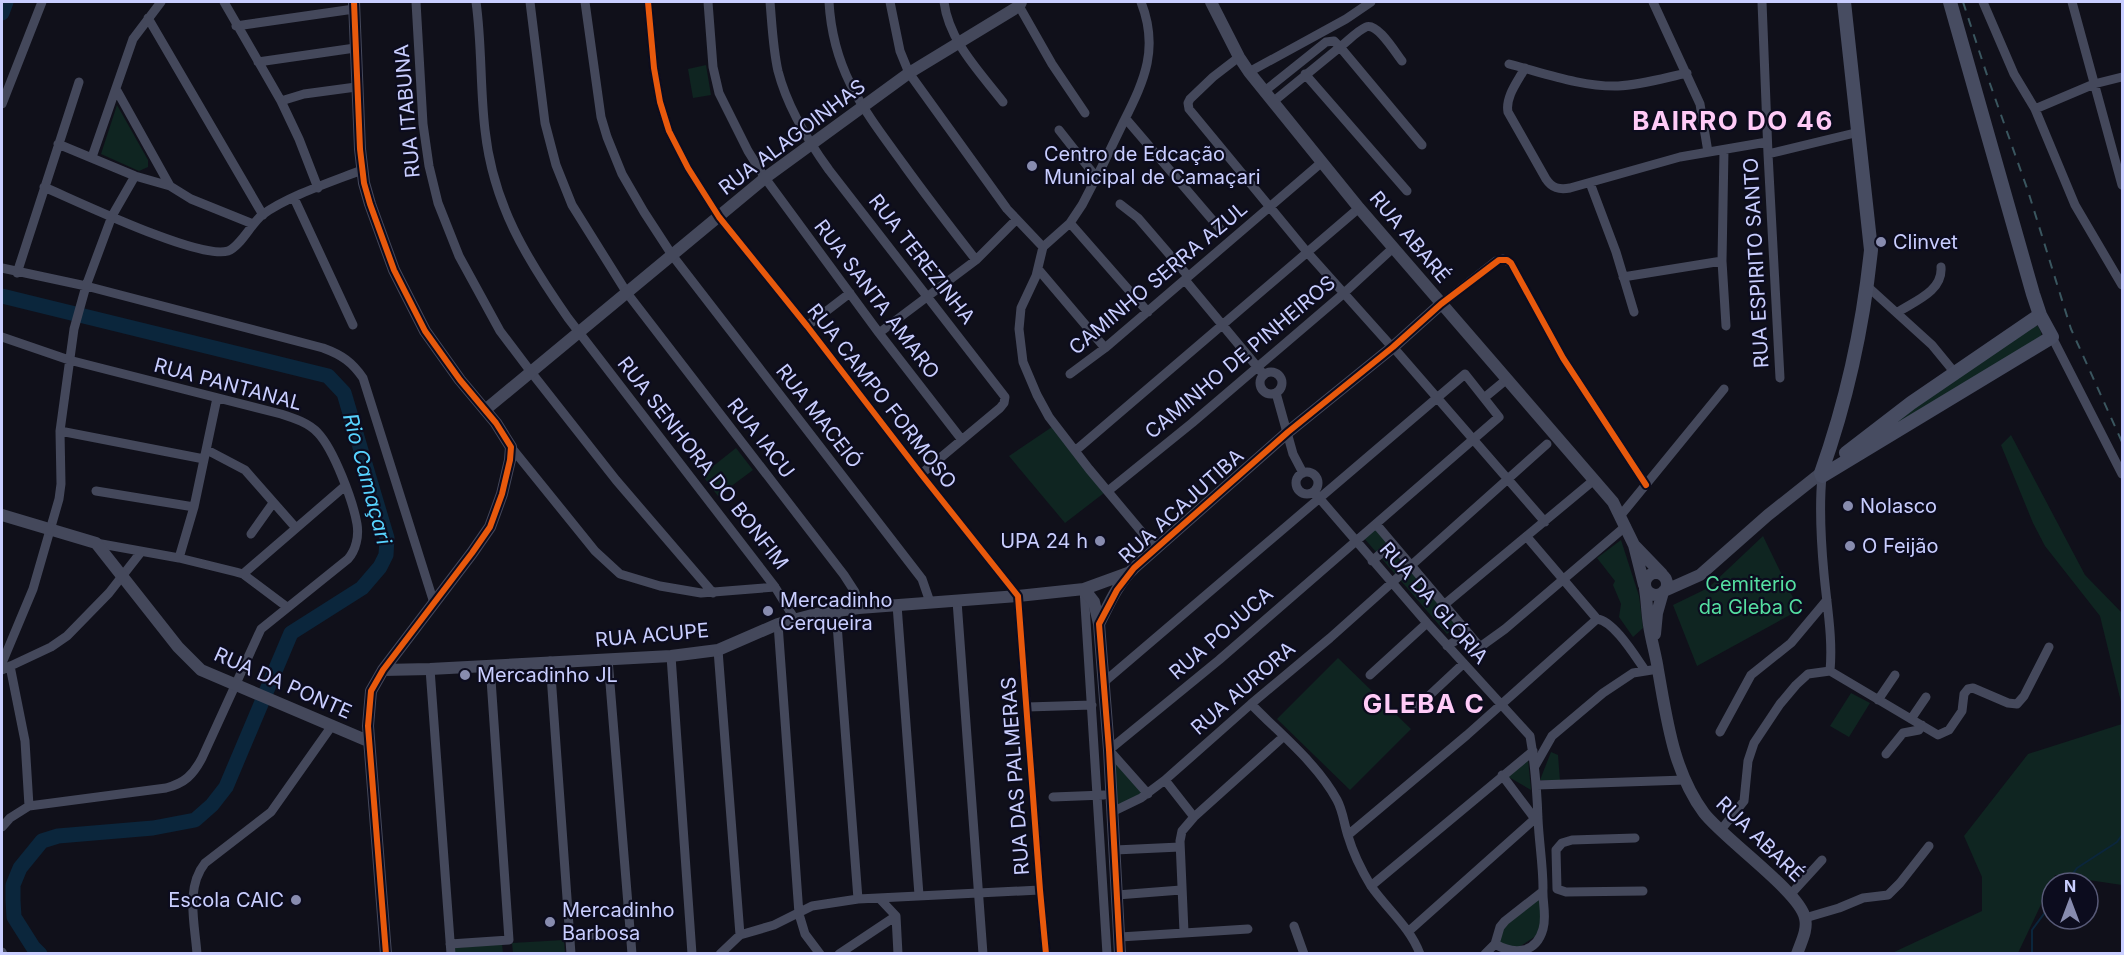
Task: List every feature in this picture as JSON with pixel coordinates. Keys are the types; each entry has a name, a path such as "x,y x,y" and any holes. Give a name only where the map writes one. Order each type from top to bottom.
{"main road":[{"path":"1822,475 1849,385 1867,286 1871,250 1844,2"},
{"path":"1822,475 2052,338 2040,315 1950,2"},
{"path":"1822,475 1911,403 2040,315"}],"street":[{"path":"2,104 42,2"},
{"path":"92,157 133,39 161,2"},
{"path":"224,2 281,101 318,188"},
{"name":"RUA ITABUNA","path":"416,2 424,135 432,184 452,239 474,286 500,331 531,372 616,480 713,593"},
{"name":"RUA SENHORA DO BONFIM","path":"476,2 485,131 498,191 510,225 528,260 579,332 776,587 794,618"},
{"name":"RUA IACU","path":"530,2 541,100 556,165 575,211 627,293 844,575 855,592 859,608"},
{"name":"RUA MACEIÓ","path":"585,2 602,117 607,137 622,174 672,255 916,572 925,585 930,602"},
{"name":"RUA CAMPO FORMOSO","path":"648,2 656,81 664,116 680,153 719,217 1018,596"},
{"name":"RUA SANTA AMARO","path":"708,2 713,67 719,93 725,108 765,178 879,333 962,440"},
{"name":"RUA TEREZINHA","path":"770,2 778,70 784,89 811,144 1005,397 1002,406 962,440"},
{"path":"829,2 830,22 839,60 862,107 975,260"},
{"path":"890,2 900,51 909,73 973,165 1016,220 1043,247 1070,223 1082,205 1142,86 1148,63 1149,27 1141,2"},
{"path":"944,2 949,24 959,44 1003,102"},
{"name":"RUA ABARÉ","path":"1211,2 1249,72 1266,90 1359,208 1614,502 1634,545 1645,587 1649,625 1668,729 1685,780 1702,810 1720,831 1790,895 1805,918"},
{"path":"1249,72 1346,19 1371,2"},
{"path":"1653,2 1700,104 1708,152"},
{"name":"RUA ESPIRITO SANTO","path":"1762,2 1780,378"},
{"path":"1983,2 2014,74 2035,109 2075,205 2122,285"},
{"path":"2072,2 2122,185"},
{"path":"1020,4 1052,64 1085,113"},
{"name":"RUA ALAGOINHAS","path":"485,410 765,178 909,73 1020,4"},
{"path":"236,26 354,5 356,87 362,170 370,204 399,282 430,339 460,380 577,530 612,568 635,580 686,591 713,593 776,587"},
{"path":"148,18 263,215"},
{"path":"1274,101 1366,26 1378,29 1402,61"},
{"path":"1266,90 1326,42 1334,41 1422,145"},
{"path":"258,62 355,48"},
{"path":"1239,57 1195,93 1189,101 1189,109 1343,294 1393,347 1545,522"},
{"path":"1509,64 1560,77 1616,86 1687,73"},
{"path":"1525,68 1507,105 1508,112 1551,186 1566,189 1651,164 1767,142"},
{"path":"1305,74 1407,191"},
{"path":"2035,109 2094,84 2122,77"},
{"path":"18,273 79,82"},
{"path":"281,101 304,94 356,87"},
{"path":"116,89 170,186"},
{"path":"1126,119 1221,230"},
{"path":"1059,130 1096,177"},
{"path":"1768,154 1858,132"},
{"path":"58,144 135,176 170,186 191,199 253,224"},
{"path":"1724,150 1722,261 1726,326"},
{"name":"CAMINHO SERRA AZUL","path":"1070,374 1106,348 1323,162"},
{"path":"44,187 184,245 223,252 234,248 263,215 294,198 362,170"},
{"path":"2,827 10,818 29,806 25,741 4,666 33,589 61,490 60,432 74,329 86,286 112,216 135,176"},
{"path":"1590,183 1616,252 1635,312"},
{"path":"294,198 353,325"},
{"path":"1120,204 1138,218 1264,375"},
{"path":"1075,451 1359,208"},
{"path":"879,333 975,260 1016,220"},
{"path":"1070,223 1148,312"},
{"name":"RUA ACAJUTIBA","path":"1043,247 1038,269 1021,308 1019,329 1023,362 1043,407 1075,451 1156,549"},
{"name":"CAMINHO DE PINHEIROS","path":"1108,491 1152,457 1343,294 1393,248"},
{"path":"1441,304 1496,261 1503,260 1511,263 1563,358 1646,485"},
{"path":"1623,277 1722,261"},
{"path":"1898,312 1935,287 1941,277 1941,267"},
{"path":"2,268 86,286 323,348 349,360 363,378 434,603"},
{"path":"1038,269 1106,348"},
{"path":"1867,286 1932,345 1955,373"},
{"path":"807,326 850,293"},
{"name":"RUA ACAJUTIBA","path":"1099,624 1129,573 1288,432 1393,347 1441,304"},
{"name":"RUA PANTANAL","path":"2,337 69,360 281,414 309,425 317,432 335,458 357,524 356,543 351,556 261,629 196,771 185,781 166,788 29,806"},
{"path":"2052,338 2122,474"},
{"path":"1271,372 1279,375 1282,387 1276,393 1267,393 1261,387 1261,379 1264,375 1271,372"},
{"path":"1104,682 1317,495 1465,374 1484,398 1507,379"},
{"path":"1376,524 1445,604 1467,634 1478,646 1484,646 1563,580 1623,520 1646,485 1724,389"},
{"path":"1276,393 1293,454 1303,473"},
{"path":"179,558 194,507 217,398"},
{"name":"RUA POJUCA","path":"1109,750 1193,682 1499,417 1484,398"},
{"path":"60,432 206,455 245,470 296,528"},
{"path":"921,474 962,440"},
{"name":"RUA AURORA","path":"1112,812 1148,794 1165,780 1392,583 1547,444"},
{"path":"386,954 368,741 369,699 383,670 490,527 502,494 510,460 510,447"},
{"path":"1303,473 1311,473 1316,478 1317,495 1303,494 1297,489 1296,481 1303,473"},
{"path":"1695,578 1682,579 1651,574 1647,577 1645,587 1653,595 1695,578 1768,515 1822,475"},
{"path":"1822,475 1821,532 1831,633 1830,671"},
{"path":"1445,604 1594,480"},
{"path":"243,574 345,486"},
{"path":"96,491 194,507"},
{"name":"RUA DA GLÓRIA","path":"1317,495 1426,623 1530,736"},
{"path":"251,534 273,503"},
{"path":"2,515 96,543 179,558 243,574 287,607"},
{"path":"1527,537 1597,619 1604,620 1612,628 1645,670"},
{"name":"RUA DA PONTE","path":"96,543 190,661 201,670 368,741"},
{"path":"1372,561 1392,544"},
{"name":"RUA ABARÉ","path":"1634,545 1662,575"},
{"path":"4,666 61,641 123,577 141,552"},
{"name":"RUA ACUPE","path":"383,670 670,656 718,650 794,618 859,608 1084,589 1129,573"},
{"path":"1662,575 1667,582 1664,592"},
{"path":"1084,589 1094,602 1099,624 1109,750 1104,795 1107,954"},
{"path":"1084,589 1092,705 1104,795 1112,812 1120,944"},
{"name":"RUA ABARÉ","path":"1654,647 1658,613 1664,592"},
{"name":"RUA DAS PALMERAS","path":"1018,596 1046,954"},
{"path":"1719,732 1751,675 1791,643 1827,600"},
{"path":"957,601 983,954"},
{"path":"897,605 919,895"},
{"path":"836,611 858,898"},
{"path":"1348,835 1501,705 1597,619"},
{"path":"1370,675 1426,623"},
{"path":"778,624 799,914 805,934 820,954"},
{"path":"1447,646 1467,634"},
{"path":"1720,831 1744,801 1751,752 1772,714 1803,678 1813,673 1830,671 1938,735 1949,730 1962,711 1964,694 1968,689 1973,688 2008,703 2017,704 2024,696 2049,647"},
{"path":"718,650 740,935"},
{"path":"670,656 692,954"},
{"path":"608,659 632,954"},
{"path":"550,661 571,954"},
{"path":"430,669 450,949 509,940 490,664"},
{"path":"1417,706 1463,664"},
{"path":"1535,766 1552,736 1614,684 1633,673 1658,669"},
{"path":"1878,700 1895,675"},
{"path":"1911,719 1926,697"},
{"path":"1251,704 1316,770 1332,792 1339,803 1348,835 1371,886 1409,931 1420,954"},
{"path":"1027,707 1092,705"},
{"path":"1886,754 1903,733 1919,730 1922,725"},
{"path":"197,954 193,893 194,881 199,870 271,812 331,727"},
{"path":"1495,944 1511,953 1527,948 1540,935 1545,909 1536,818 1535,766 1530,736 1552,736"},
{"path":"1184,932 1180,847 1182,831 1283,737"},
{"path":"1109,750 1148,794"},
{"path":"1371,886 1533,751"},
{"path":"1502,775 1536,818"},
{"path":"1165,780 1194,818"},
{"path":"1536,785 1685,780"},
{"path":"1053,797 1104,795"},
{"path":"1409,931 1536,818"},
{"path":"1635,838 1566,841 1556,848 1557,889 1560,891 1642,891"},
{"path":"1797,954 1805,930 1805,918 1863,898 1888,895 1929,846"},
{"path":"1115,850 1180,847"},
{"path":"1790,895 1822,860"},
{"path":"1542,866 1556,866"},
{"path":"720,954 740,935 774,925 812,906 858,898 1040,890"},
{"path":"1117,895 1181,890"},
{"path":"1485,954 1495,944 1502,925 1542,892"},
{"path":"879,898 896,916 898,954"},
{"path":"839,954 896,916"},
{"path":"1105,923 1120,944"},
{"path":"1294,926 1304,954"},
{"path":"1120,944 1184,932 1248,929"},
{"path":"570,936 631,933"}],"green space":[{"path":"706,65 711,95 693,98 688,69"},
{"path":"117,105 148,160 148,167 139,171 101,154"},
{"path":"2031,326 2038,326 2042,340 1853,450"},
{"path":"1052,427 1104,493 1065,523 1009,456"},
{"path":"2011,435 2085,575 2122,613 2122,706 2100,616 2045,546 2033,523 2001,445"},
{"path":"736,448 753,470 718,496 702,475"},
{"path":"1374,527 1460,623 1447,634 1363,537"},
{"name":"Cemiterio da Gleba C","path":"1763,536 1799,610 1697,666 1673,605 1708,588"},
{"path":"1621,540 1639,596 1643,628 1633,637 1619,617 1621,604 1613,585 1615,581 1597,558"},
{"path":"1338,658 1411,729 1350,790 1277,719"},
{"path":"1851,693 1870,703 1849,737 1830,726"},
{"path":"2122,724 2122,885 2100,882 2100,871 2040,871 2040,907 2018,953 1892,953 1982,911 1982,877 1964,836 2028,754"},
{"path":"1109,750 1147,790 1112,811"},
{"path":"1551,752 1558,755 1560,781 1540,780"},
{"path":"1528,759 1531,790 1507,776"},
{"path":"1544,889 1539,934 1510,953 1500,947 1500,928"},
{"path":"564,940 565,953 513,953 512,943"},
{"path":"502,944 503,953 454,953 454,948"}],"waterway":[{"name":"Rio Camaçari","path":"2,13 6,2"},
{"name":"Rio Camaçari","path":"2,296 328,376 344,393 387,538 386,555 380,567 362,588 291,633 226,787 212,805 195,820 153,828 58,836 42,841 20,868 13,885 14,917 40,954"},
{"path":"2075,871 2117,842 2122,835"},
{"path":"2032,954 2032,930 2040,919"}],"railway":[{"path":"1963,2 2028,191 2071,329 2122,442"}],"cycle path":[{"path":"354,2 360,149 364,183 370,204 394,270 425,331 460,380 496,423 511,447 502,494 490,527 383,670 371,691 368,726 386,954"},
{"path":"648,2 654,68 660,102 669,131 688,168 719,217 1018,596 1046,954"},
{"path":"1120,954 1109,750 1099,624 1117,590 1134,568 1288,432 1393,347 1441,304 1499,260 1507,260 1511,263 1563,358 1646,485"}],"place":[{"name":"Centro de Edcação Municipal de Camaçari","path":"1032,166"},
{"name":"Clinvet","path":"1881,242"},
{"name":"Nolasco","path":"1848,506"},
{"name":"UPA 24 h","path":"1100,541"},
{"name":"O Feijão","path":"1850,546"},
{"name":"Mercadinho Cerqueira","path":"768,611"},
{"name":"Mercadinho JL","path":"465,675"},
{"name":"Escola CAIC","path":"296,900"},
{"name":"Mercadinho Barbosa","path":"550,922"}],"district":[{"name":"BAIRRO DO 46","path":"1733,121"},
{"name":"GLEBA C","path":"1424,704"}]}
